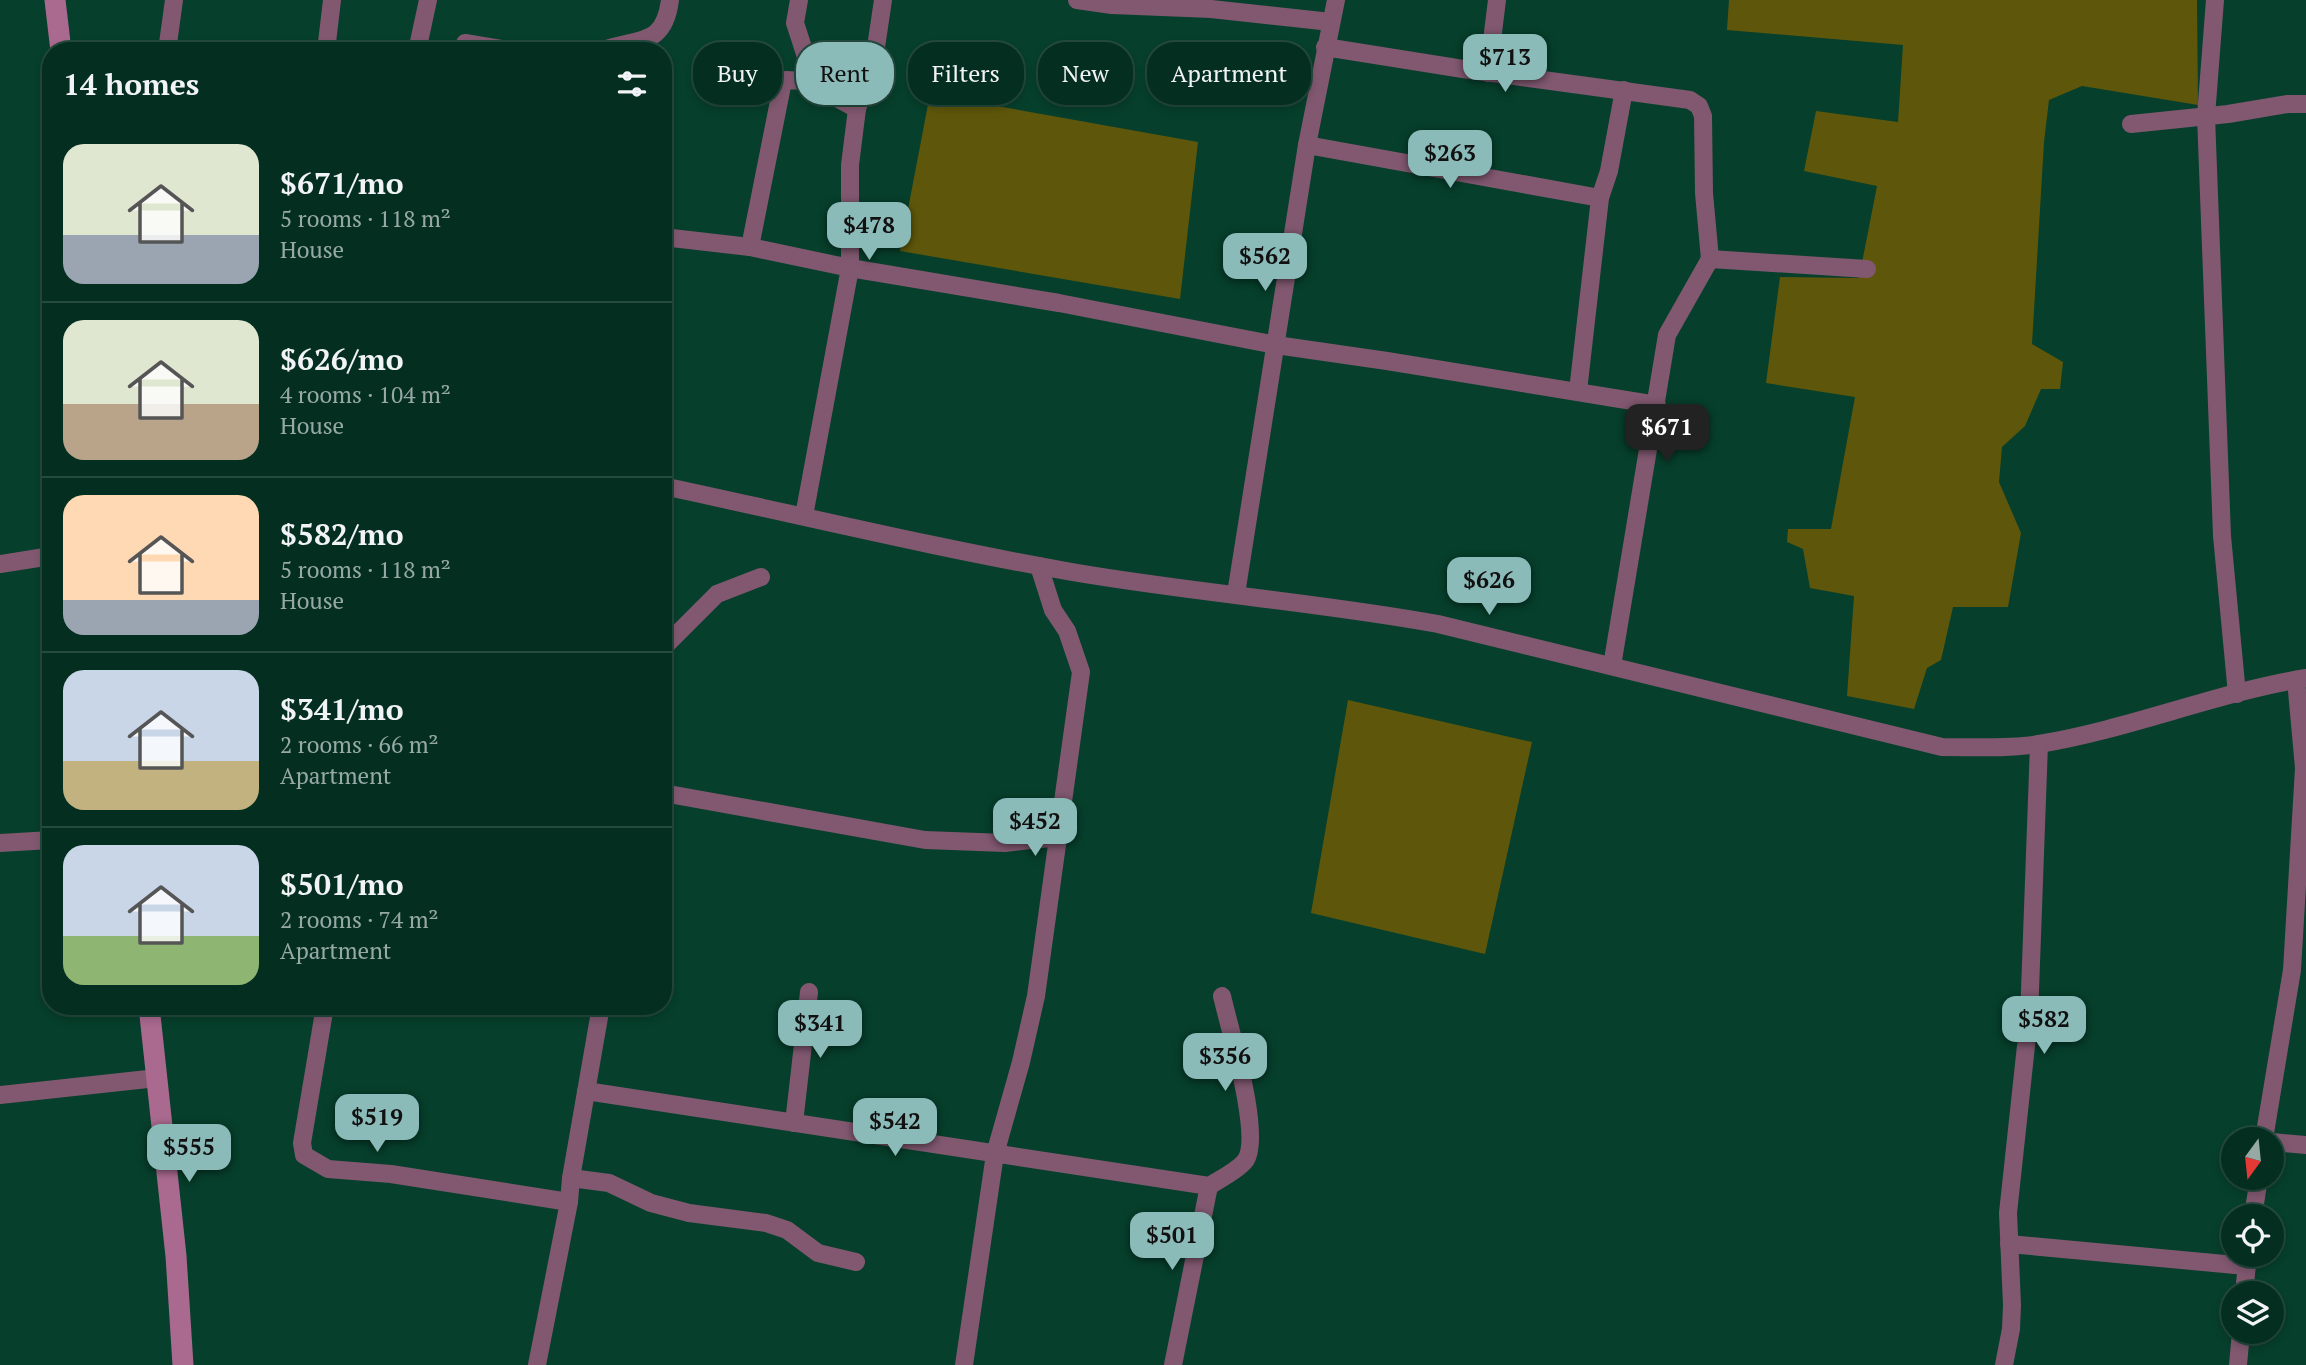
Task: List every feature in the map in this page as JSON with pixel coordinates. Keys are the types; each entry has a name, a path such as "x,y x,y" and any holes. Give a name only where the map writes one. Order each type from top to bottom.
{"main road":[{"path":"55,0 60,42"},
{"path":"150,1015 176,1256 183,1365"}],"street":[{"path":"168,42 174,0"},
{"path":"327,42 332,0"},
{"path":"419,42 428,0"},
{"path":"634,42 661,31 668,18 670,0"},
{"path":"799,0 795,23 801,42"},
{"path":"804,516 850,268 850,164 857,109 875,54 883,0"},
{"path":"1077,0 1112,5 1212,9 1331,22"},
{"path":"1236,594 1307,145 1336,0"},
{"path":"1488,72 1497,0"},
{"path":"2215,0 2206,116 2222,536 2236,694"},
{"path":"1325,47 1690,100 1699,106 1703,116 1704,194 1710,259 1667,335 1612,666"},
{"path":"750,247 782,86 786,80 796,80"},
{"path":"1578,391 1600,198 1609,171 1624,90"},
{"path":"2131,124 2306,104"},
{"path":"850,105 857,109"},
{"path":"1307,145 1600,198"},
{"path":"672,238 750,247 850,268 1059,303 1276,345 1657,405"},
{"path":"1710,259 1867,269"},
{"path":"672,488 1040,566 1154,585 1356,610 1438,624 1942,747 2039,744 2114,728 2301,679 2304,768 2292,970 2266,1127"},
{"path":"0,564 42,557"},
{"path":"964,1365 995,1154 1036,996 1081,672 1067,631 1053,610 1040,566"},
{"path":"672,637 717,594 761,577"},
{"path":"2004,1365 2011,1329 2012,1305 2008,1213 2029,1017 2039,744"},
{"path":"672,795 925,840 1005,843 1059,837"},
{"path":"0,843 42,841"},
{"path":"794,1123 809,992"},
{"path":"586,1091 1209,1186 1245,1161 1251,1146 1251,1116 1222,996"},
{"path":"323,1015 302,1143 304,1155 312,1162 328,1169 391,1174 569,1202"},
{"path":"537,1365 569,1202 599,1015"},
{"path":"0,1095 157,1078"},
{"path":"2284,1143 2306,1145"},
{"path":"571,1178 608,1183 651,1203 689,1213 766,1223 787,1230 818,1253 856,1262"},
{"path":"1173,1365 1209,1186"},
{"path":"2009,1244 2221,1258"},
{"path":"2238,1365 2240,1344"}],"shaded area":[{"path":"1729,0 2197,0 2198,105 2082,86 2049,100 2032,344 2063,362 2060,389 2041,389 2025,426 2002,447 1999,482 2021,533 2008,607 1953,607 1941,660 1927,668 1914,709 1847,696 1854,596 1810,588 1803,549 1787,542 1788,529 1831,529 1855,397 1766,383 1780,277 1859,278 1877,186 1804,171 1816,111 1898,122 1903,45 1727,30"},
{"path":"928,105 991,105 1198,142 1180,299 900,251"},
{"path":"1348,700 1532,742 1485,954 1311,913"}]}
